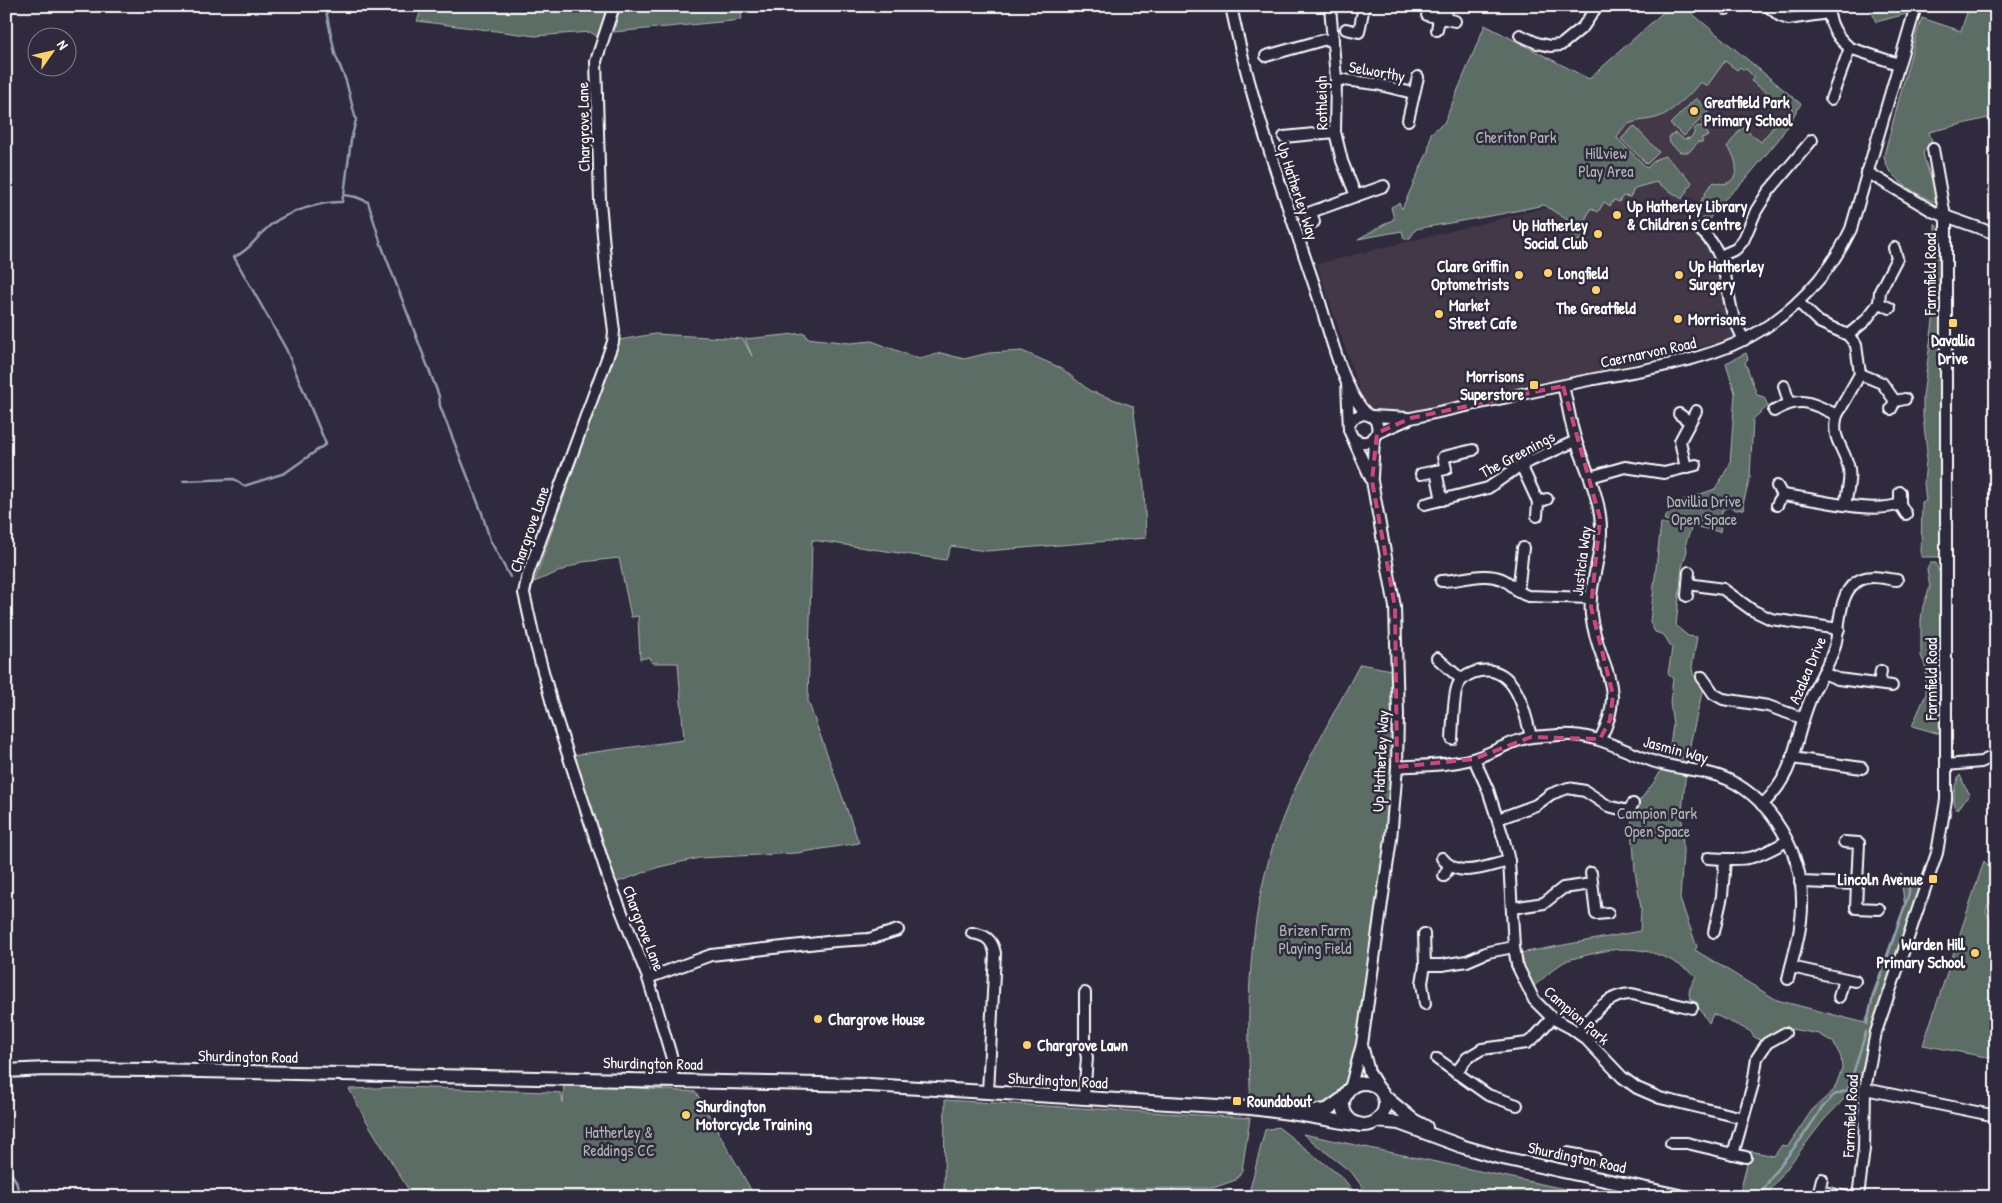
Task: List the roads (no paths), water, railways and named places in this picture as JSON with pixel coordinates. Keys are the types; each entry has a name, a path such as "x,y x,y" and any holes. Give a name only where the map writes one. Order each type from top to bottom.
{"main road":[{"name":"Shurdington Road","path":"6,1071 46,1069 149,1070 869,1085 1228,1106 1298,1114 1361,1125"},
{"path":"1368,1083 1382,1093 1384,1112 1377,1121 1368,1125 1354,1122 1347,1116 1344,1107 1347,1093 1358,1084 1368,1083"},
{"name":"Shurdington Road","path":"1298,1114 1327,1110 1347,1093"},
{"name":"Shurdington Road","path":"1382,1093 1413,1120 1464,1147"},
{"name":"Shurdington Road","path":"1377,1121 1399,1123 1464,1147 1498,1156 1684,1197"}],"street":[{"name":"Chargrove Lane","path":"614,6 596,61 600,201 614,331 613,342 531,565 524,594 535,642 579,788 609,880 648,978 673,1062 672,1080"},
{"name":"Up Hatherley Way","path":"1231,6 1256,110 1346,382 1358,406 1370,415"},
{"name":"Rothleigh","path":"1330,6 1336,79 1335,132 1342,161 1356,196"},
{"path":"1346,29 1359,32 1364,6"},
{"path":"1520,34 1537,43 1563,47 1583,27 1597,6"},
{"path":"1768,6 1780,16 1788,19 1828,10 1834,31 1850,48 1898,64"},
{"name":"Caernarvon Road","path":"1376,436 1411,418 1699,357 1744,340 1769,325 1798,302 1821,279 1839,253 1856,216 1867,172 1916,6"},
{"path":"1427,15 1444,12"},
{"path":"1437,30 1444,12"},
{"path":"1266,56 1333,39"},
{"path":"1831,99 1850,48"},
{"name":"Selworthy","path":"1408,120 1418,77"},
{"name":"Selworthy","path":"1336,79 1376,84 1413,93"},
{"path":"1284,136 1335,132"},
{"path":"1720,256 1736,249 1743,241 1756,211 1768,192 1812,140"},
{"name":"Farmfield Road","path":"1858,1197 1864,1150 1865,1089 1876,1032 1937,853 1945,811 1944,216 1932,149"},
{"path":"1867,172 1944,216 1996,234"},
{"path":"1314,222 1311,212 1384,186"},
{"path":"1699,229 1709,238 1720,256 1733,315 1744,340"},
{"path":"1848,335 1865,321 1879,303 1880,291 1897,258 1894,248"},
{"path":"1798,302 1819,322 1848,335 1856,345 1860,374 1837,415 1835,435 1850,474 1845,505"},
{"path":"1879,303 1890,308"},
{"path":"1860,374 1882,383 1897,403"},
{"name":"Up Hatherley Way","path":"1346,382 1349,425"},
{"name":"Justicia Way","path":"1563,386 1576,441 1590,478 1600,518 1601,530 1591,598 1594,631 1611,681 1613,695 1610,720 1600,739"},
{"path":"1784,386 1789,403"},
{"path":"1774,411 1789,403 1803,402 1837,415"},
{"path":"1686,468 1680,441 1696,411"},
{"path":"1679,414 1690,422"},
{"path":"1357,415 1370,415 1376,422 1376,436 1364,443 1353,438 1349,425 1357,415"},
{"name":"Caernarvon Road","path":"1370,415 1411,418"},
{"name":"Up Hatherley Way","path":"1372,481 1376,436"},
{"name":"Up Hatherley Way","path":"1347,1093 1362,1044 1391,839 1397,768 1397,665 1394,607 1372,481 1353,438"},
{"name":"The Greenings","path":"1425,504 1488,488 1521,465 1576,441"},
{"name":"The Greenings","path":"1436,471 1446,469 1443,457 1472,450"},
{"path":"1521,465 1542,500 1537,516"},
{"path":"1590,478 1625,467 1664,473 1696,465"},
{"path":"1421,474 1436,471 1442,500"},
{"path":"1776,505 1780,490 1845,505 1892,507 1900,504"},
{"path":"1900,492 1900,504 1906,514"},
{"path":"1518,592 1523,548"},
{"path":"1687,596 1689,572"},
{"path":"1441,581 1456,584 1482,576 1495,577 1508,582 1522,595 1532,597 1591,598"},
{"name":"Azalea Drive","path":"1762,805 1780,786 1792,758 1802,718 1834,649 1844,600 1850,588 1857,581 1870,577 1897,580"},
{"path":"1688,584 1724,589 1752,610 1771,618 1839,629"},
{"path":"1437,658 1462,680"},
{"path":"1452,738 1458,686 1462,680 1473,673 1484,670 1496,672 1512,684 1522,703 1531,737"},
{"path":"1879,684 1881,671"},
{"path":"1823,673 1838,679 1892,686"},
{"path":"1702,677 1714,694 1723,699 1768,706 1802,718"},
{"name":"Jasmin Way","path":"1397,768 1438,766 1474,759 1531,737 1572,735 1600,739 1655,762 1723,778 1737,785 1762,805 1776,822 1795,859 1802,900 1801,926 1788,978"},
{"path":"1850,766 1851,755"},
{"path":"1946,765 1974,764 1988,760 1996,755"},
{"path":"1792,758 1862,768"},
{"name":"Campion Park","path":"1474,759 1498,819 1508,861 1517,965 1528,991 1542,1010 1552,1018 1578,1032 1622,1077 1644,1092 1660,1098 1743,1118"},
{"path":"1498,819 1536,805 1551,794 1568,788 1585,791 1608,806 1628,811 1633,804"},
{"path":"1708,858 1744,860 1756,857 1787,841"},
{"path":"1844,842 1859,843 1856,908"},
{"path":"1714,932 1715,910 1724,885 1725,859"},
{"path":"1444,876 1446,862 1455,869 1467,871 1508,861"},
{"path":"1591,872 1596,914 1608,913"},
{"path":"1800,882 1857,884"},
{"path":"1512,908 1544,903 1563,888 1592,884"},
{"path":"1844,907 1879,909"},
{"path":"648,978 711,956 836,941 869,939 898,930"},
{"path":"972,933 980,934 987,938 992,944 995,953 988,1092"},
{"path":"1424,934 1425,965 1422,982 1425,1004"},
{"path":"1425,965 1442,965 1466,961 1488,952 1514,947"},
{"path":"1791,967 1855,981"},
{"path":"1839,997 1844,979"},
{"path":"1084,1098 1088,1058 1085,1046 1085,993"},
{"path":"1578,1032 1592,1014 1605,1002 1622,995 1632,994 1692,1008"},
{"path":"1456,1073 1467,1058 1482,1049 1527,1043 1552,1018"},
{"path":"1733,1154 1753,1084 1757,1058 1767,1043 1785,1033"},
{"name":"Up Hatherley Way","path":"1362,1044 1369,1072 1382,1093"},
{"path":"1437,1060 1488,1095 1506,1097 1517,1105"},
{"path":"1865,1089 1996,1116"},
{"path":"1671,1143 1687,1143 1746,1158"},
{"path":"1567,1152 1595,1158"},
{"path":"1576,1173 1579,1155"},
{"path":"1822,1179 1819,1191 1846,1197"}],"waterway":[{"path":"325,6 335,54 346,81 356,120 351,140 344,195 368,202 381,244 439,396 440,406 482,513 490,540 510,577"},
{"path":"183,481 234,479 244,486 285,473 326,444 286,349 234,257 250,246 267,228 287,215 315,205 342,202 343,196"},
{"path":"1867,1024 1873,995 1909,894 1909,887 1901,875"},
{"path":"1759,1197 1774,1173 1801,1139 1822,1108 1834,1095 1848,1090 1866,1032"},
{"path":"6,1165 16,1181 20,1197"}],"place":[{"name":"Greatfield Park Primary School","path":"1694,111"},
{"name":"Up Hatherley Library & Children's Centre","path":"1617,215"},
{"name":"Up Hatherley Social Club","path":"1598,234"},
{"name":"Longfield","path":"1548,273"},
{"name":"Clare Griffin Optometrists","path":"1519,275"},
{"name":"Up Hatherley Surgery","path":"1679,275"},
{"name":"The Greatfield","path":"1596,290"},
{"name":"Market Street Cafe","path":"1439,314"},
{"name":"Morrisons","path":"1678,319"},
{"name":"Davallia Drive","path":"1953,323"},
{"name":"Morrisons Superstore","path":"1534,385"},
{"name":"Lincoln Avenue","path":"1933,879"},
{"name":"Warden Hill Primary School","path":"1975,953"},
{"name":"Chargrove House","path":"818,1019"},
{"name":"Chargrove Lawn","path":"1027,1045"},
{"name":"Roundabout","path":"1237,1101"},
{"name":"Shurdington Motorcycle Training","path":"686,1115"}],"park label":[{"name":"Cheriton Park","path":"1516,137"},
{"name":"Hillview Play Area","path":"1606,162"},
{"name":"Davillia Drive Open Space","path":"1704,510"},
{"name":"Campion Park Open Space","path":"1657,822"},
{"name":"Brizen Farm Playing Field","path":"1315,939"},
{"name":"Hatherley & Reddings CC","path":"619,1141"}]}
